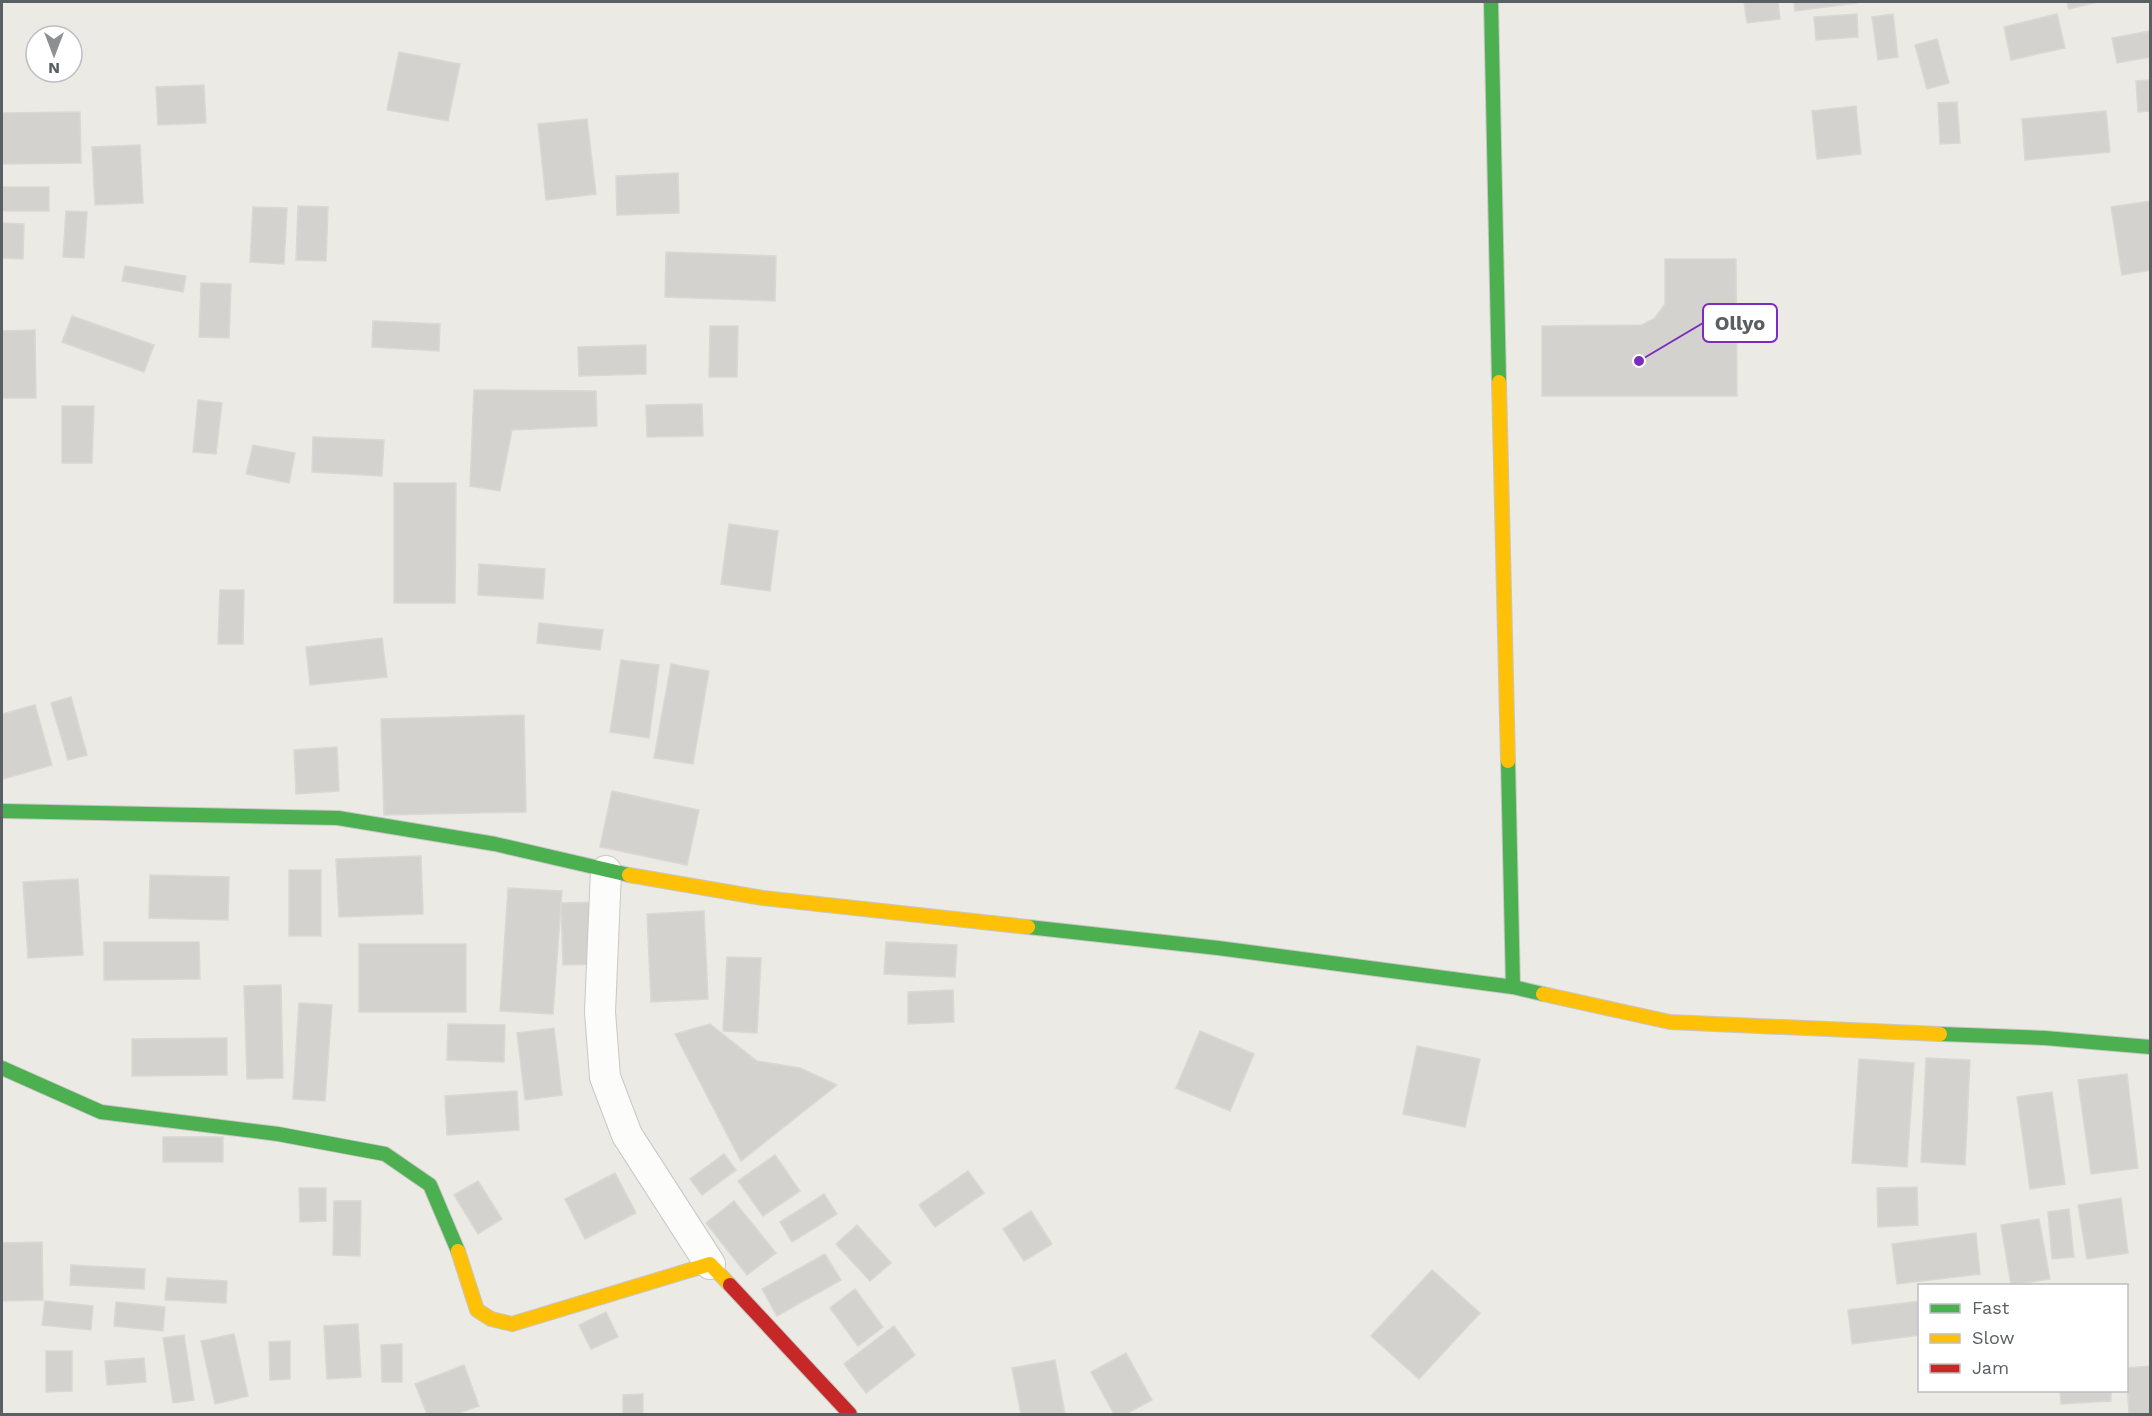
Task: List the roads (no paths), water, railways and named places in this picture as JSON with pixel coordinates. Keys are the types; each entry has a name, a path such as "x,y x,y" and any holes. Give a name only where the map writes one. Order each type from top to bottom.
{"street":[{"path":"1491,2 1513,987"},
{"path":"2,811 338,818 495,844 606,871 763,898 1218,948 1513,987 1671,1022 2045,1038 2151,1047"},
{"path":"606,871 600,1012 605,1077 627,1135 710,1264 849,1414"},
{"path":"2,1068 101,1112 278,1134 385,1154 430,1185 452,1231 477,1310 491,1319 512,1324 710,1264"}],"place":[{"name":"Ollyo","path":"1639,361"}]}
